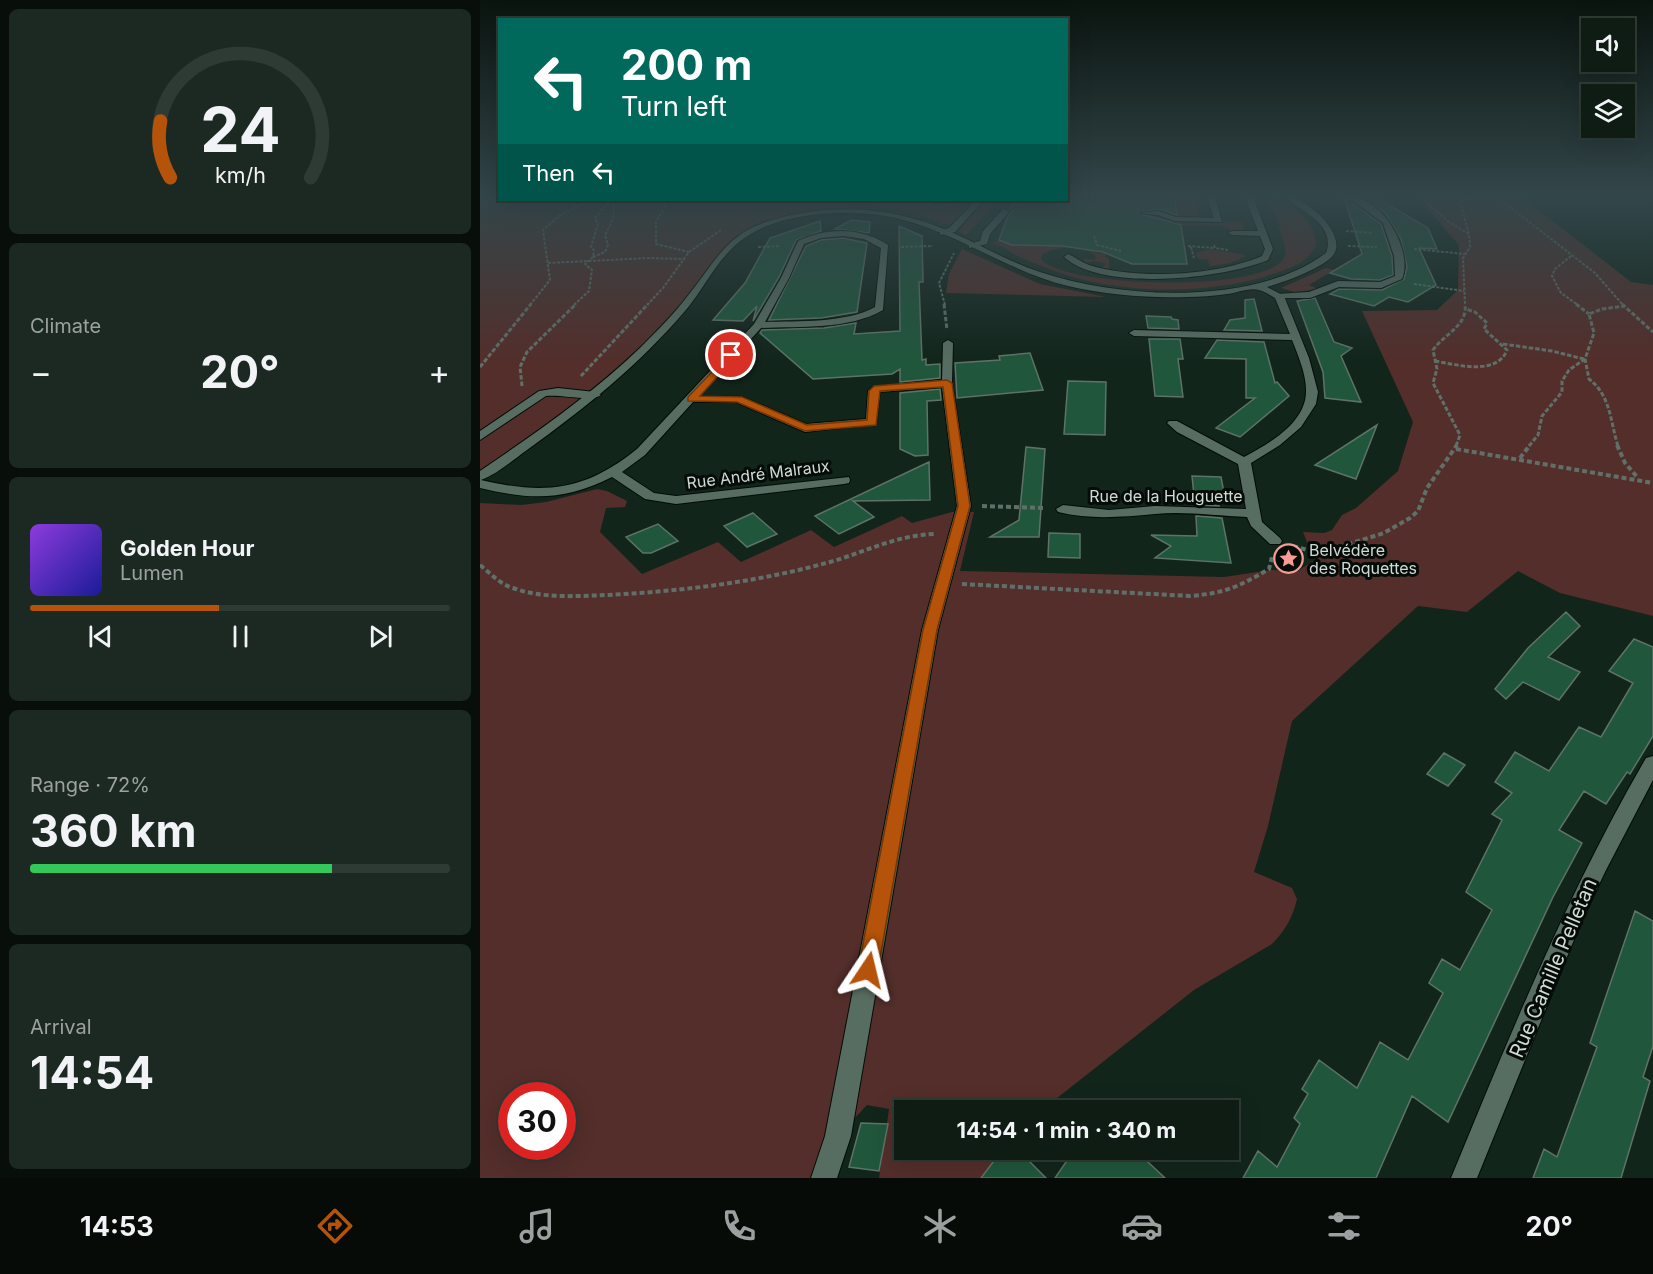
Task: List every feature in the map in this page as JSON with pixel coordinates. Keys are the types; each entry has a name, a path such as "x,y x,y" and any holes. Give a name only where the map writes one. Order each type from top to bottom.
{"street":[{"path":"480,477 595,395 665,329 693,296 724,252"},
{"path":"480,484 519,493 544,493 585,484 613,472 641,453 758,326 785,278 796,252"},
{"path":"758,326 855,318 872,314 880,308 885,252"},
{"path":"986,252 1038,275 1091,288 1140,293 1193,294 1228,292 1258,286 1301,272 1323,259 1329,252"},
{"path":"1068,257 1087,268 1118,274 1217,273 1249,266 1264,258 1267,252"},
{"path":"1258,286 1279,296 1310,296 1338,284 1381,285 1399,277 1401,272 1397,252"},
{"path":"1173,423 1244,462 1263,452 1294,428 1311,399 1311,384 1279,296"},
{"path":"1134,333 1295,338"},
{"path":"824,1178 838,1136 930,630 964,506 947,383 948,343"},
{"path":"691,399 738,399 808,428 872,422 876,390 947,383"},
{"path":"480,436 543,393 564,392 595,395"},
{"name":"Rue de la Houguette","path":"1063,508 1078,512 1141,513 1155,510 1253,513 1244,462"},
{"name":"Rue André Malraux","path":"613,472 650,496 676,500 844,480"},
{"path":"1253,513 1256,524 1275,541"},
{"name":"Rue Camille Pelletan","path":"1464,1178 1570,922 1626,808 1653,764"}],"path":[{"path":"480,367 550,280 546,252"},
{"path":"593,257 594,252"},
{"path":"585,264 593,257 605,252"},
{"path":"564,392 628,328 663,288 689,252"},
{"path":"948,343 947,315 939,283 955,252"},
{"path":"944,583 1154,595 1208,595 1238,587 1269,569 1275,541 1311,551 1338,547 1390,530 1417,513 1422,505 1426,488 1456,448 1461,435 1452,423 1441,394 1433,382 1437,369 1433,350 1439,339 1457,328 1465,315 1464,291 1466,288 1463,267 1465,254 1447,252"},
{"path":"1566,252 1595,273 1653,332"},
{"path":"1520,458 1538,435 1542,416 1562,392 1562,381 1569,370 1585,359 1593,344 1595,327 1589,314 1561,293 1552,276 1556,269 1571,256"},
{"path":"548,263 585,264 652,258 684,260"},
{"path":"524,405 520,368 527,351 589,291 592,270 585,264"},
{"path":"1414,284 1464,291"},
{"path":"1589,314 1602,309 1625,306"},
{"path":"1435,361 1494,366 1503,362 1506,357 1508,351 1503,344 1484,329 1487,323 1475,312 1465,308"},
{"path":"1503,344 1552,351 1585,359"},
{"path":"1585,359 1589,379 1604,392 1614,422 1619,452 1638,478"},
{"path":"1456,448 1653,482"},
{"path":"1456,448 1653,482"},
{"path":"964,506 1063,508"},
{"path":"480,566 502,583 536,593 555,596 631,594 731,583 825,563 916,534 956,537"}],"shaded area":[{"path":"480,252 727,252 693,296 619,375 480,477"},
{"path":"960,252 969,252 1040,284 1106,297 946,293 949,274"},
{"path":"990,252 1328,252 1295,275 1228,292 1152,294 1059,281"},
{"path":"1011,252 1047,252 1041,259 1057,269 1123,281 1164,282 1241,277 1269,269 1284,258 1286,252 1312,252 1302,262 1274,274 1240,283 1181,289 1121,287 1091,281 1063,274"},
{"path":"1091,252 1100,254 1106,252 1105,257 1109,259 1109,268 1101,268 1106,264 1095,261 1086,263 1083,259 1095,260 1096,256"},
{"path":"1228,252 1246,256 1230,263 1210,266 1207,259 1198,259 1196,253"},
{"path":"1459,252 1592,252 1631,282 1653,285 1653,616 1560,593 1518,571 1467,612 1418,606 1292,721 1268,826 1254,872 1292,888 1297,899 1288,923 1272,944 1194,990 1055,1100 894,1100 894,1160 995,1160 981,1178 879,1178 889,1109 867,1105 838,1136 822,1178 480,1178 480,503 521,505 546,502 597,489 607,491 627,501 625,507 606,508 600,532 642,574 718,542 741,562 811,530 834,547 902,516 912,523 952,512 974,512 960,571 1224,577 1271,570 1298,571 1314,560 1303,532 1324,533 1332,530 1342,515 1356,508 1398,471 1413,422 1362,311 1437,310 1458,290"},
{"path":"1326,268 1334,270 1309,285 1318,289 1295,292 1281,288"}],"building":[{"path":"762,252 790,252 779,277 753,321 757,306 743,321 713,320 745,283"},
{"path":"803,252 866,252 857,312 821,318 769,320"},
{"path":"899,252 922,252 923,282 919,282 922,360 926,359 926,365 940,364 940,378 900,382 900,369 892,374 813,379 760,333 762,330 824,328 856,323 854,334 900,331"},
{"path":"1103,252 1185,252 1187,264 1132,264"},
{"path":"1361,252 1391,252 1393,275 1380,280 1351,279 1330,273 1362,254"},
{"path":"1404,252 1421,252 1436,285 1408,302 1389,297 1374,306 1330,294 1339,289 1382,290 1404,279 1407,267"},
{"path":"1315,298 1334,342 1352,348 1341,356 1361,402 1325,398 1323,372 1297,301"},
{"path":"1254,299 1262,331 1224,330 1230,320 1245,318 1245,300"},
{"path":"1146,316 1171,317 1178,320 1179,329 1148,328"},
{"path":"1149,339 1180,339 1183,359 1178,359 1183,397 1155,396"},
{"path":"1217,340 1264,342 1275,383 1277,382 1289,396 1240,437 1216,428 1255,398 1246,398 1246,359 1205,358"},
{"path":"1030,353 1043,390 957,398 955,363 1000,360 999,356"},
{"path":"1068,381 1106,382 1105,435 1064,434"},
{"path":"940,389 941,400 927,401 928,455 915,456 900,449 900,393"},
{"path":"1377,425 1356,479 1315,465"},
{"path":"1026,447 1045,449 1039,537 990,537 1019,520"},
{"path":"929,462 930,500 853,501 874,517 839,534 815,516"},
{"path":"1192,476 1221,477 1225,498 1218,497 1219,506 1195,505"},
{"path":"753,513 777,534 747,547 724,526"},
{"path":"1196,516 1222,518 1231,563 1155,558 1171,546 1151,535 1197,536"},
{"path":"658,524 678,541 651,553 643,553 626,537"},
{"path":"1049,533 1080,534 1080,558 1048,557"},
{"path":"1566,612 1580,626 1548,657 1580,672 1559,700 1523,682 1506,699 1495,689 1528,648"},
{"path":"1634,639 1653,647 1653,736 1630,774 1627,772 1606,804 1584,791 1559,830 1582,843 1553,897 1448,1122 1412,1096 1376,1178 1243,1178 1258,1151 1277,1167 1300,1124 1294,1118 1308,1094 1302,1089 1319,1060 1357,1088 1380,1042 1408,1060 1443,993 1429,983 1442,959 1460,970 1492,910 1466,892 1502,820 1492,814 1512,793 1495,782 1515,752 1549,771 1579,727 1601,737 1633,683 1609,671"},
{"path":"1444,753 1465,765 1448,786 1427,774"},
{"path":"1635,911 1653,921 1653,1046 1643,1077 1650,1081 1621,1178 1533,1178 1544,1149 1557,1157 1597,1047 1590,1043"},
{"path":"861,1123 888,1124 879,1171 849,1167"},
{"path":"995,1160 1028,1160 1046,1178 981,1178"},
{"path":"1067,1160 1146,1160 1165,1178 1055,1178"}],"place":[{"name":"Belvédère des Roquettes","path":"1288,559"}],"route":[{"path":"731,355 691,399 738,399 805,428 872,422 874,391 878,388 947,383 964,506 930,630 868,970"}]}
